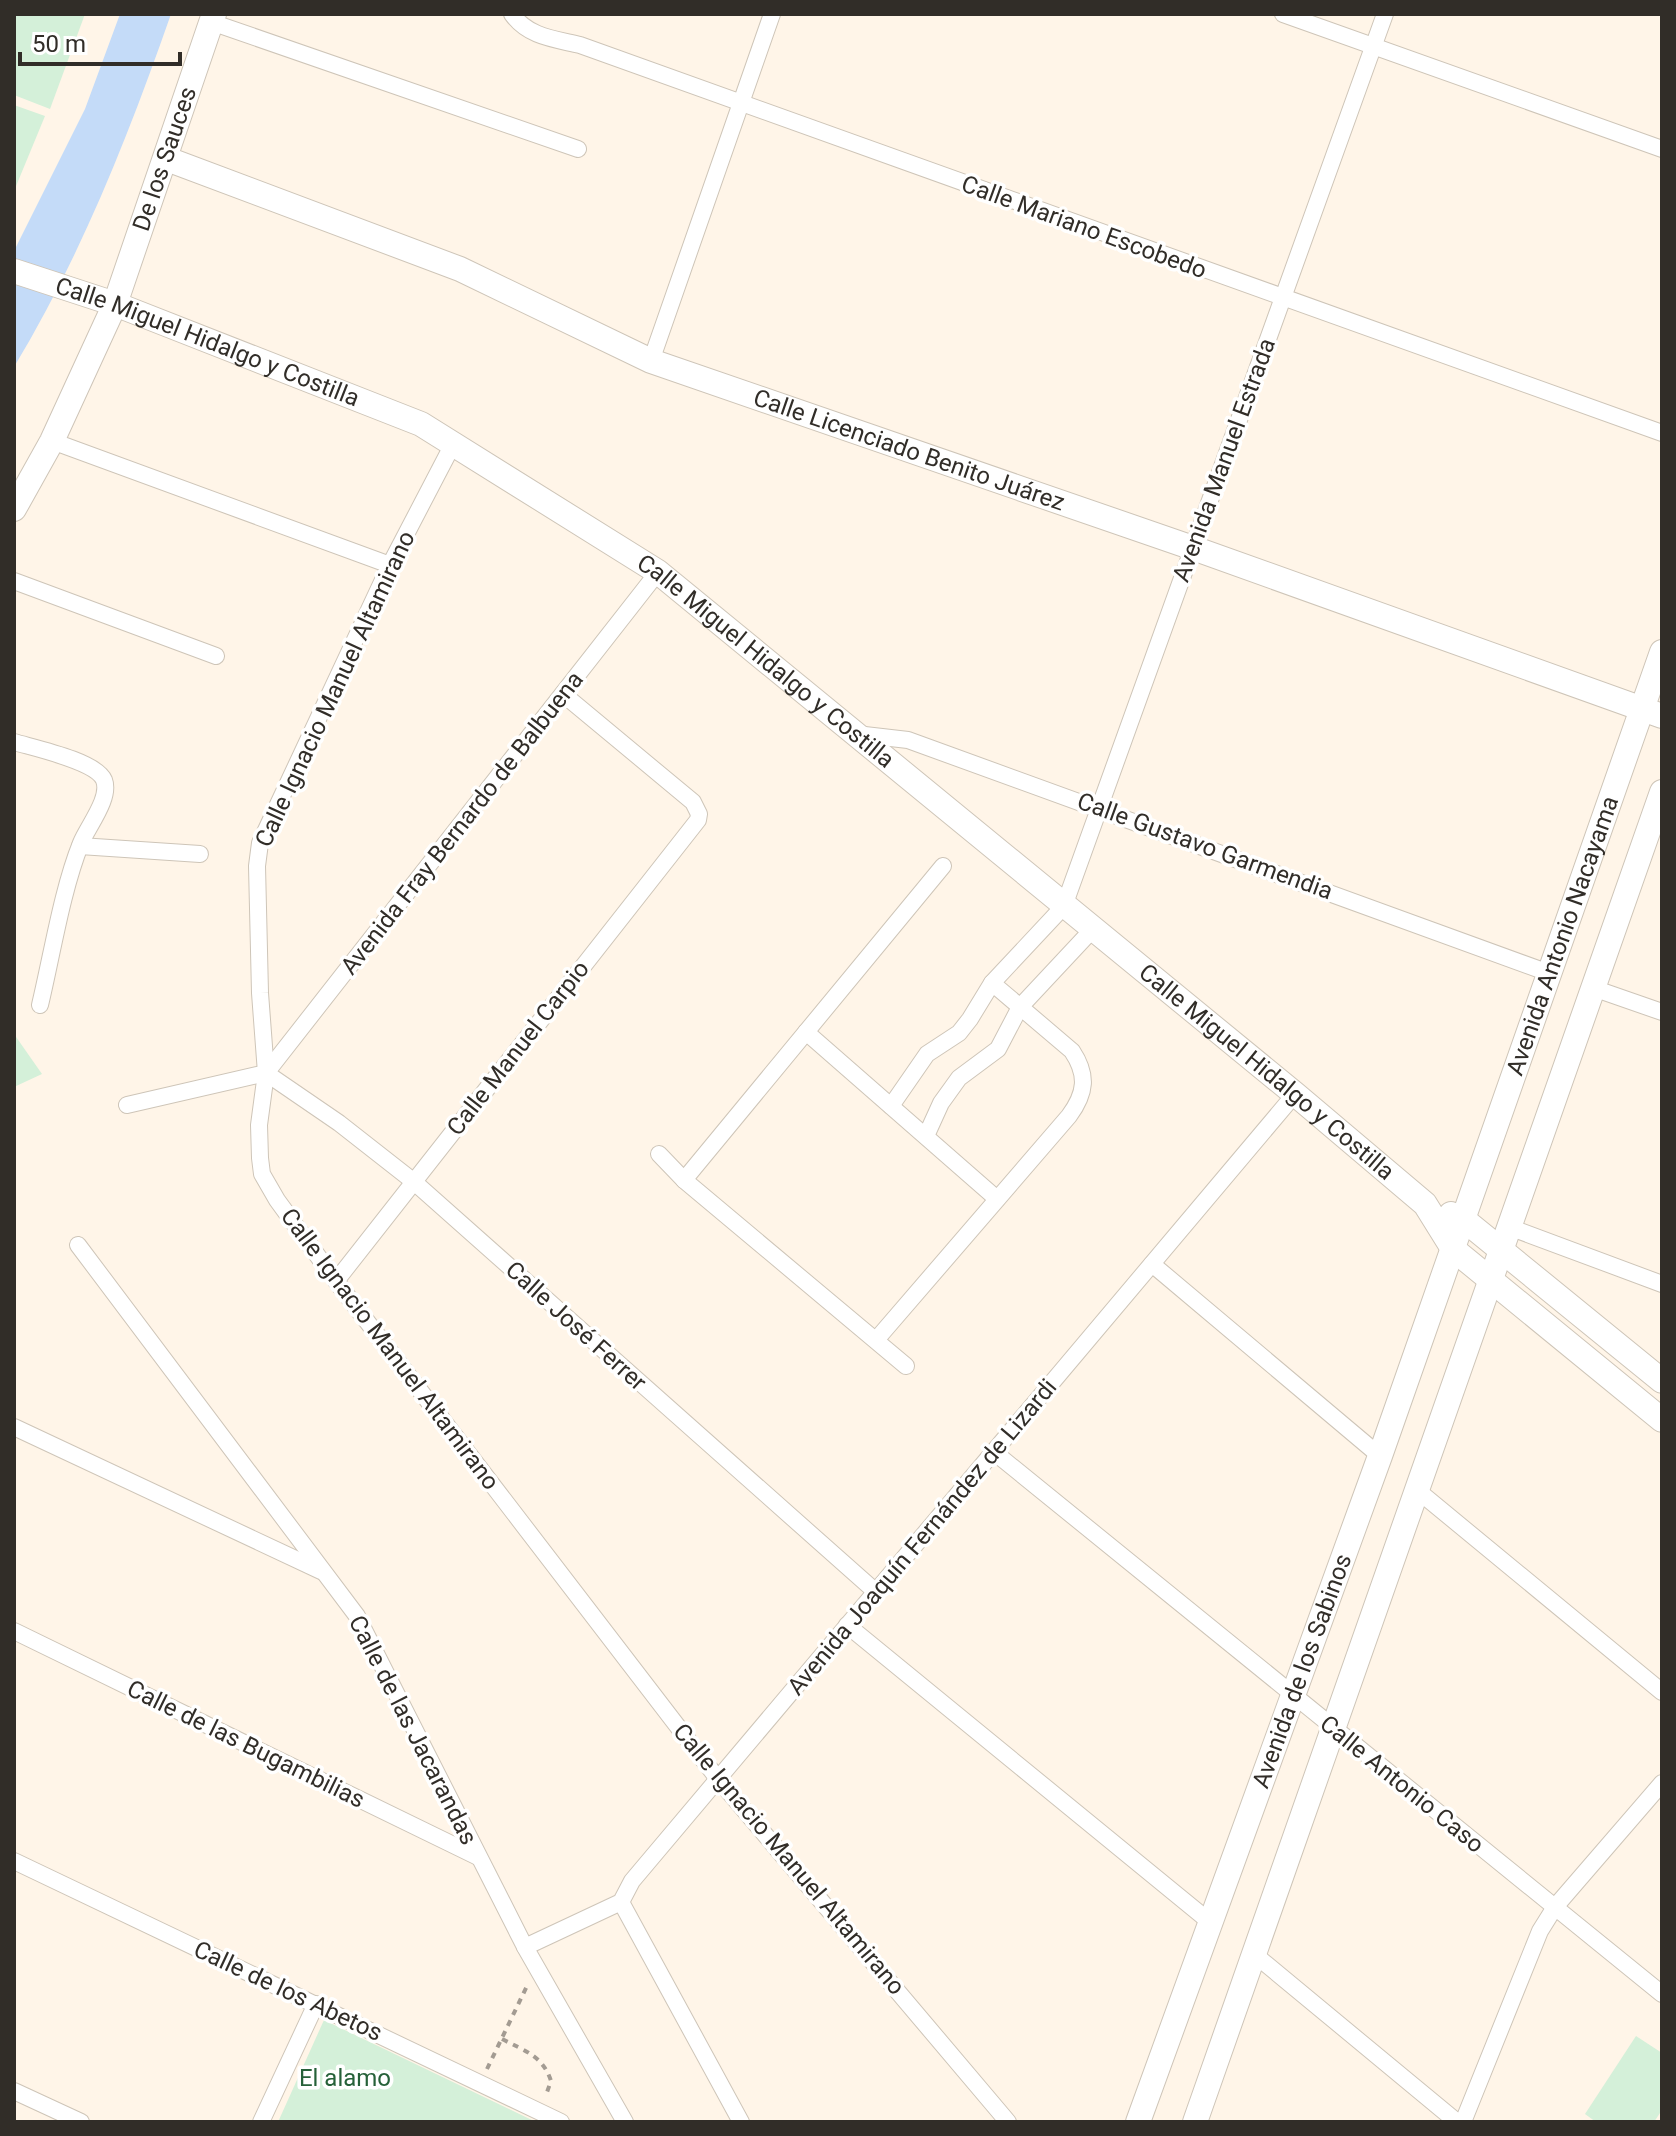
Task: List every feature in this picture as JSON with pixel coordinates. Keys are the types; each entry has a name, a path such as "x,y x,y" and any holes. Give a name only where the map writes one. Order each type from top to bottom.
{"street":[{"name":"Calle Mariano Escobedo","path":"512,14 534,33 580,45 1662,433"},
{"path":"651,361 772,14"},
{"path":"1283,14 1662,149"},
{"name":"Avenida Manuel Estrada","path":"1064,906 1385,14"},
{"path":"213,18 578,149"},
{"name":"De los Sauces","path":"14,509 52,441 115,304 213,18"},
{"name":"Calle Licenciado Benito Juárez","path":"167,159 460,269 651,361 1193,548 1652,712"},
{"name":"Calle Miguel Hidalgo y Costilla","path":"14,271 115,304 421,424 658,572 1295,1094 1425,1204 1453,1249 1662,1420"},
{"path":"52,441 390,565"},
{"name":"Calle Ignacio Manuel Altamirano","path":"452,446 390,565 260,843 257,866 260,993 266,1073 258,1143 262,1174 277,1200 336,1281 718,1779 1008,2122"},
{"name":"Avenida Fray Bernardo de Balbuena","path":"266,1073 658,572"},
{"path":"14,581 216,656"},
{"name":"Avenida Antonio Nacayama","path":"1463,1219 1549,973 1652,712 1662,652"},
{"name":"Calle Manuel Carpio","path":"336,1281 698,820 699,814 693,802 563,694"},
{"name":"Calle Gustavo Garmendia","path":"856,734 908,740 1549,973"},
{"path":"14,742 88,765 100,775 105,786 103,798 80,846 40,1005"},
{"name":"Avenida Antonio Nacayama","path":"1501,1250 1662,792"},
{"path":"80,846 200,854"},
{"path":"684,1180 943,866"},
{"path":"891,1106 927,1054 959,1033 992,983 1064,906"},
{"path":"926,1136 950,1090 966,1072 998,1049 1020,1007 1092,930"},
{"path":"876,1340 1076,1107 1084,1086 1081,1065 1072,1051 992,983"},
{"path":"1593,988 1662,1012"},
{"path":"806,1032 997,1199"},
{"path":"127,1105 266,1073"},
{"name":"Calle José Ferrer","path":"266,1073 339,1123 413,1181 876,1592"},
{"name":"Avenida Joaquín Fernández de Lizardi","path":"621,1902 632,1881 1295,1094"},
{"path":"659,1154 684,1180 906,1366"},
{"name":"Calle Miguel Hidalgo y Costilla","path":"1425,1204 1463,1219 1662,1381"},
{"name":"Avenida de los Sabinos","path":"1138,2122 1294,1696 1463,1219"},
{"path":"1509,1227 1662,1284"},
{"name":"Calle de las Jacarandas","path":"78,1245 357,1616 525,1947 625,2122"},
{"name":"Avenida de los Sabinos","path":"1195,2122 1501,1250"},
{"path":"1152,1264 1380,1456"},
{"path":"14,1427 323,1571"},
{"name":"Calle Antonio Caso","path":"994,1452 1662,1994"},
{"path":"1417,1490 1662,1692"},
{"path":"847,1625 1210,1922"},
{"name":"Calle de las Bugambilias","path":"14,1631 478,1857"},
{"path":"1254,1954 1460,2122 1540,1931 1555,1907 1662,1783"},
{"name":"Calle de los Abetos","path":"14,1861 561,2122"},
{"path":"525,1947 621,1902 741,2122"},
{"path":"261,2122 316,2004"},
{"path":"14,2091 81,2122"}],"path":[{"path":"480,2082 536,1966"},
{"path":"502,2039 538,2057 547,2067 551,2081 538,2111"}],"green space":[{"path":"14,14 85,14 50,109 14,95"},
{"path":"14,105 45,116 14,191"},
{"path":"14,1034 42,1074 14,1087"},
{"name":"El alamo","path":"324,2020 536,2122 278,2122"},
{"path":"1636,2036 1662,2053 1662,2110 1654,2122 1596,2122 1585,2114"}],"water":[{"path":"120,14 171,14 102,195 61,282 14,367 14,251 85,109"}]}
